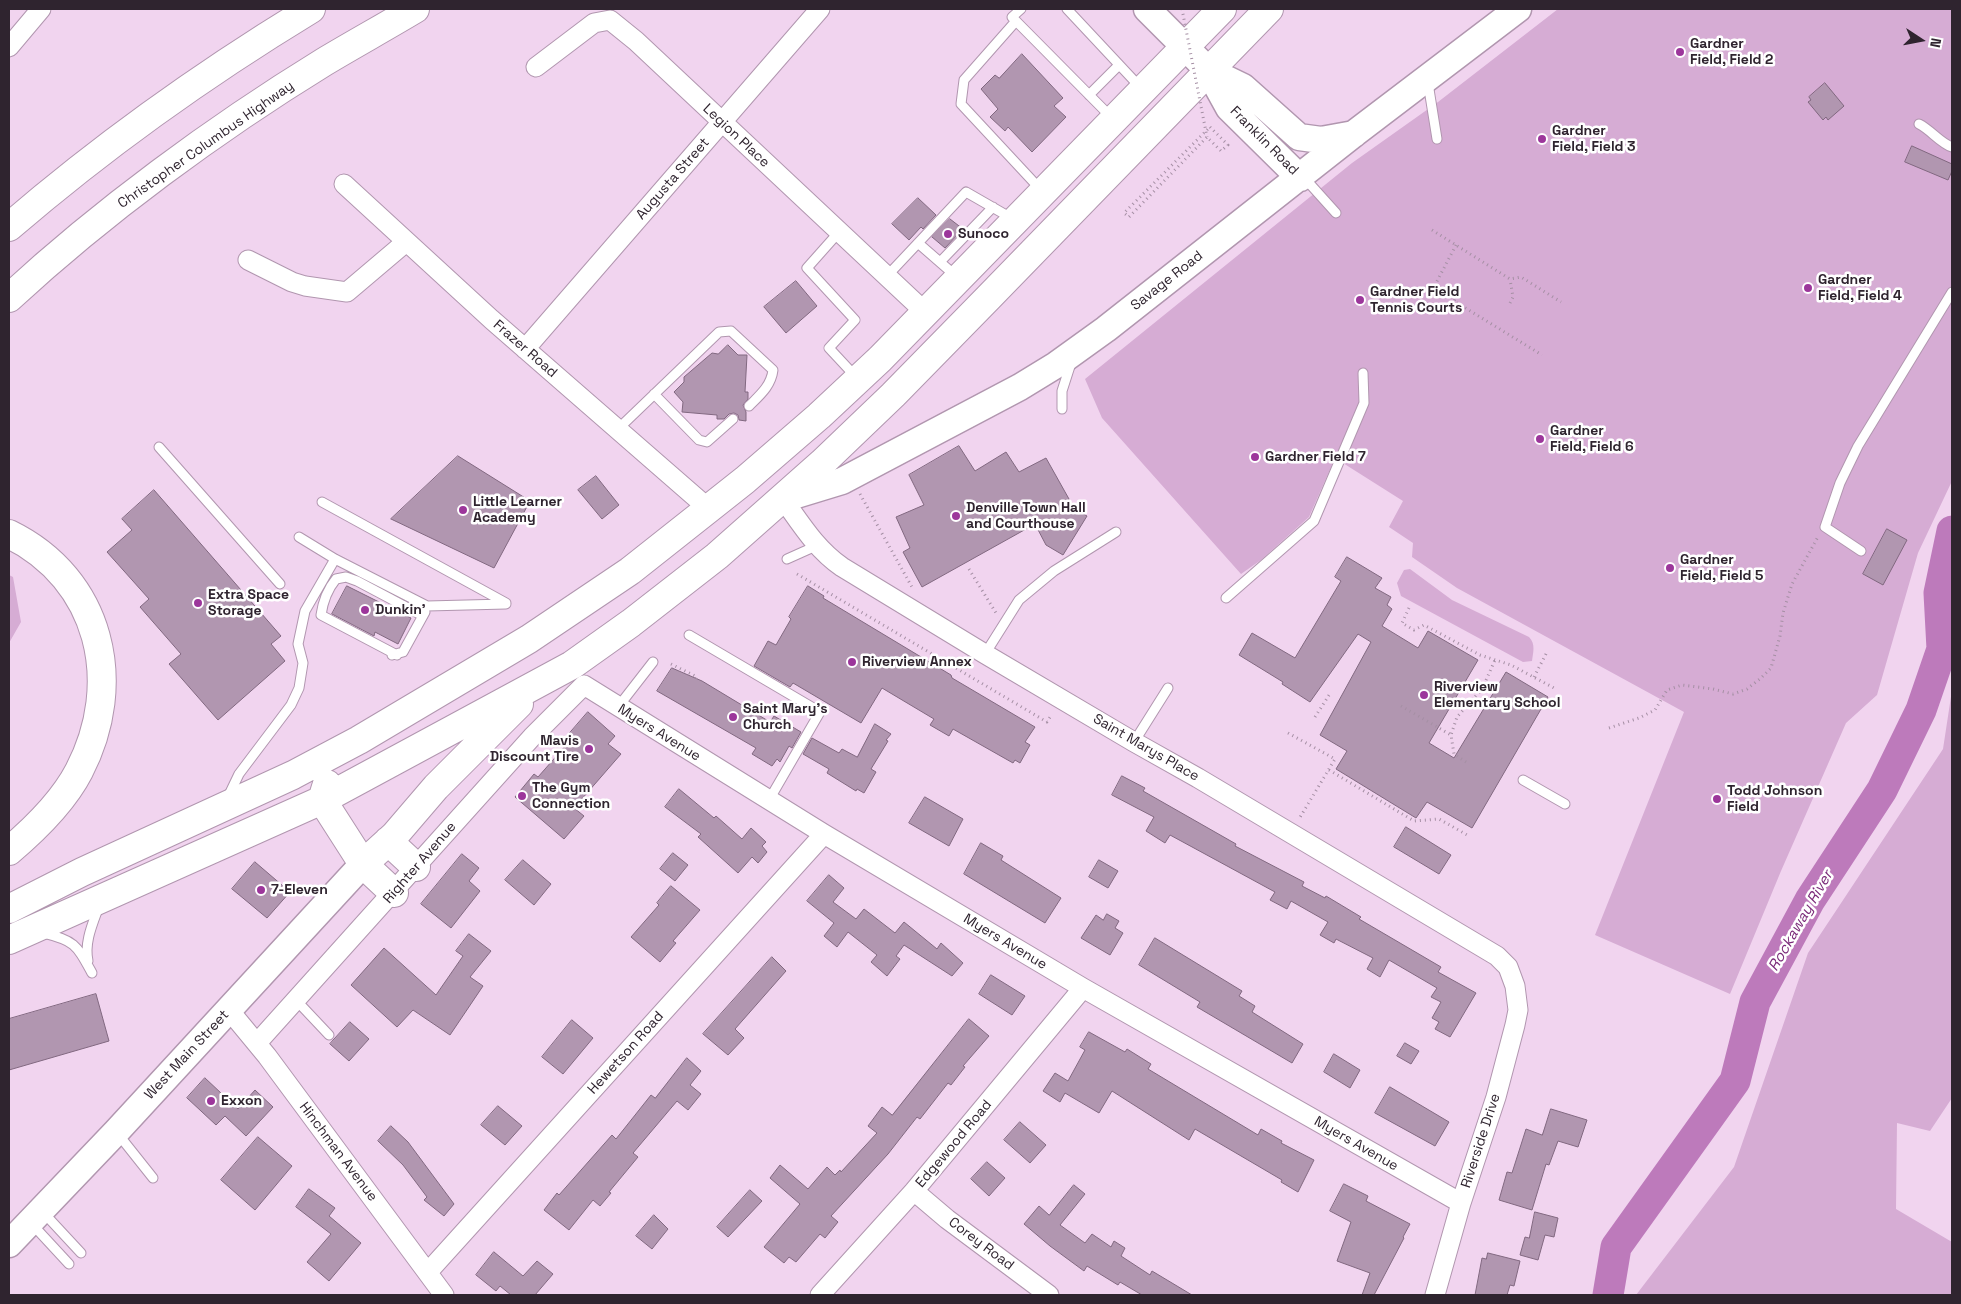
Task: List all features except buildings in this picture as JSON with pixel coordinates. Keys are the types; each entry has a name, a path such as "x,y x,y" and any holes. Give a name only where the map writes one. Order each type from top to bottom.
{"highway":[{"path":"9,227 88,163 167,104 234,57 310,9"},
{"name":"Christopher Columbus Highway","path":"9,298 118,207 218,133 323,63 415,9"},
{"path":"9,908 223,806 294,775 359,740 529,639 630,571 709,510 819,416 858,379 926,313 950,270 1016,220 1222,9"},
{"path":"20,935 322,800 541,682 588,654 670,594 784,499 893,394 1269,9"},
{"path":"9,534 41,554 58,570 74,590 86,611 95,633 101,656 103,690 99,721 89,752 78,773 43,820 9,850"},
{"path":"363,864 388,842 436,787 541,682"},
{"path":"359,740 340,761 327,784 322,800 363,864 394,893"},
{"path":"388,842 416,867"}],"street":[{"path":"9,47 41,9"},
{"name":"Augusta Street","path":"525,349 820,9"},
{"name":"Franklin Road","path":"1147,9 1208,70 1229,108 1300,178"},
{"name":"Savage Road","path":"784,499 842,481 1020,387 1074,352 1518,9"},
{"name":"Legion Place","path":"536,67 594,23 610,20 636,41 926,313"},
{"name":"Franklin Road","path":"1208,70 1243,87 1300,137 1321,140 1356,133"},
{"name":"Franklin Road","path":"1300,137 1302,158 1300,178"},
{"name":"Frazer Road","path":"344,184 525,349 709,510"},
{"path":"248,260 292,282 305,286 347,292 406,242"},
{"name":"Saint Marys Place","path":"784,499 816,546 842,567 985,654 1497,956 1508,966 1515,986"},
{"path":"584,685 588,654"},
{"name":"Myers Avenue","path":"584,685 824,834 1083,988 1461,1203"},
{"name":"Righter Avenue","path":"257,1043 394,893 532,737 584,685"},
{"name":"Hewetson Road","path":"428,1272 824,834"},
{"name":"West Main Street","path":"27,1217 60,1192 363,864"},
{"name":"Riverside Drive","path":"1435,1295 1461,1203 1496,1097 1515,1025 1518,1010 1515,986"},
{"name":"Edgewood Road","path":"820,1295 914,1191 1083,988"},
{"name":"Hinchman Avenue","path":"229,1010 257,1043 444,1295"},
{"name":"Corey Road","path":"914,1191 947,1219 1049,1295"},
{"path":"9,1244 27,1217"}],"lane":[{"path":"1021,9 1012,18 1114,120"},
{"path":"1067,9 1142,90"},
{"path":"1016,21 964,80 961,104 1043,192"},
{"path":"1089,95 1119,65"},
{"path":"1427,78 1436,139"},
{"path":"1920,124 1946,145 1952,147"},
{"path":"1300,178 1310,183 1336,213"},
{"path":"887,276 966,192 1016,220"},
{"path":"918,243 950,270 993,207"},
{"path":"839,232 807,268 855,320 829,348 858,379"},
{"path":"1861,551 1824,527 1840,483 1858,446 1952,292"},
{"path":"617,430 719,332 731,331 773,370 772,381 762,394 748,406"},
{"path":"1062,409 1062,391 1074,352"},
{"path":"1226,598 1314,521 1364,403 1363,373"},
{"path":"654,394 699,440 707,442 733,420"},
{"path":"159,447 280,584"},
{"path":"299,537 335,559 427,606 506,604 322,502"},
{"path":"985,654 1019,600 1069,561 1116,532"},
{"path":"787,559 816,546"},
{"path":"223,806 239,774 290,705 299,688 304,663 298,644 305,611 335,559"},
{"path":"397,655 321,615 323,602 330,587 336,579 346,577 372,588 423,616"},
{"path":"305,611 390,655 397,655 403,652 427,606"},
{"path":"689,635 820,712 769,800"},
{"path":"617,707 653,662"},
{"path":"1134,742 1168,688"},
{"path":"1523,780 1565,804"},
{"path":"20,935 60,937 72,943 79,950 92,973 87,954 88,938 102,898"},
{"path":"296,1000 330,1035"},
{"path":"116,1132 153,1178"},
{"path":"27,1217 81,1253"},
{"path":"27,1217 70,1264"}],"path":[{"path":"1182,9 1207,137 1221,151 1228,145 1210,127 1124,213 1129,217 1207,137"},
{"path":"1432,230 1510,279 1521,277 1561,302"},
{"path":"1456,245 1435,285 1455,299 1454,301 1542,355"},
{"path":"1510,279 1513,297 1510,303"},
{"path":"855,487 914,592"},
{"path":"1609,728 1640,718 1655,710 1667,690 1682,685 1733,694 1747,689 1771,668 1780,636 1783,613 1792,584 1824,527"},
{"path":"970,568 997,616"},
{"path":"797,574 1047,722 1055,709"},
{"path":"1409,608 1402,623 1414,630 1424,625 1480,655 1512,665 1556,689"},
{"path":"1534,677 1547,652"},
{"path":"1466,762 1454,754 1452,736 1457,717 1482,689 1495,660"},
{"path":"671,664 697,677 695,680"},
{"path":"1315,717 1331,692"},
{"path":"1401,706 1452,736"},
{"path":"1288,733 1335,759 1299,820"},
{"path":"1329,770 1414,821 1439,819 1468,836"}],"shaded area":[{"path":"1558,9 1952,9 1952,481 1918,553 1877,695 1846,723 1781,871 1730,994 1595,935 1684,712 1457,588 1412,557 1413,543 1389,527 1403,501 1335,458 1309,517 1261,560 1241,574 1102,418 1085,379 1352,163 1438,102"},
{"path":"1410,569 1452,600 1529,637 1533,646 1532,661 1523,662 1401,596 1397,583 1404,570"},
{"path":"9,575 13,577 21,622 9,643"},
{"path":"1952,690 1952,1098 1930,1131 1897,1123 1896,1209 1952,1242 1952,1295 1636,1295 1734,1167 1808,953 1943,749"}],"waterway":[{"name":"Rockaway River","path":"1608,1295 1616,1247 1735,1081 1755,1002 1810,900 1882,790 1921,710 1942,649 1939,593 1952,531"}],"place":[{"name":"Gardner Field, Field 2","path":"1680,52"},
{"name":"Gardner Field, Field 3","path":"1542,139"},
{"name":"Sunoco","path":"948,234"},
{"name":"Gardner Field, Field 4","path":"1808,288"},
{"name":"Gardner Field Tennis Courts","path":"1360,300"},
{"name":"Gardner Field, Field 6","path":"1540,439"},
{"name":"Gardner Field 7","path":"1255,457"},
{"name":"Little Learner Academy","path":"463,510"},
{"name":"Denville Town Hall and Courthouse","path":"956,516"},
{"name":"Gardner Field, Field 5","path":"1670,568"},
{"name":"Extra Space Storage","path":"198,603"},
{"name":"Dunkin'","path":"365,610"},
{"name":"Riverview Annex","path":"852,662"},
{"name":"Riverview Elementary School","path":"1424,695"},
{"name":"Saint Mary's Church","path":"733,717"},
{"name":"Mavis Discount Tire","path":"589,749"},
{"name":"The Gym Connection","path":"522,796"},
{"name":"Todd Johnson Field","path":"1717,799"},
{"name":"7-Eleven","path":"261,890"},
{"name":"Exxon","path":"211,1101"}]}
